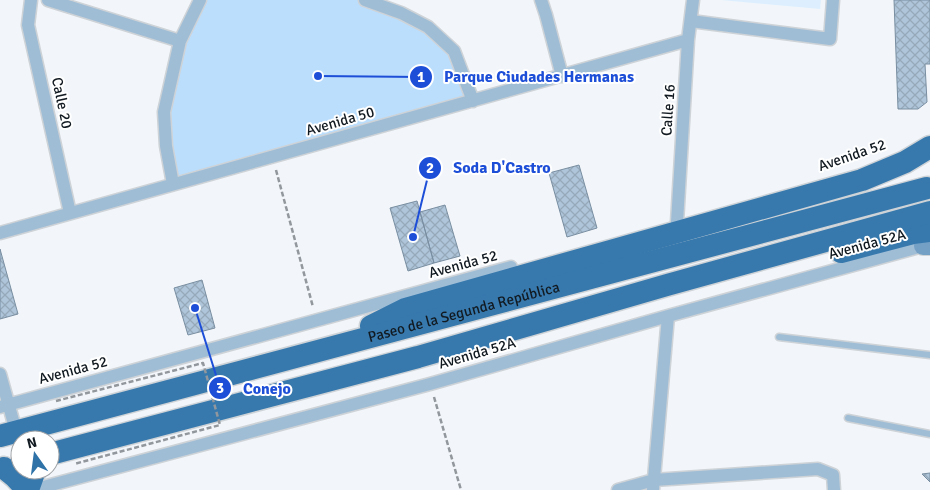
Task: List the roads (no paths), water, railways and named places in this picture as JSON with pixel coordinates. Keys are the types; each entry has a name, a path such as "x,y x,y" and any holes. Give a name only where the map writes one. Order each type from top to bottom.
{"highway":[{"path":"322,349 405,309 862,180 905,162 930,147"},
{"name":"Paseo de la Segunda República","path":"8,433 928,188"},
{"name":"Paseo de la Segunda República","path":"60,451 418,357 930,212"},
{"path":"418,357 545,330 914,233 928,242"},
{"path":"8,467 28,490"}],"street":[{"name":"Calle 20","path":"31,0 28,25 70,213"},
{"path":"48,0 180,41"},
{"path":"173,184 166,146 164,112 180,41 200,0"},
{"path":"365,0 401,13 428,26 454,51 473,100"},
{"path":"541,0 562,76"},
{"name":"Calle 16","path":"677,222 688,40 693,0"},
{"path":"691,21 830,38 833,0"},
{"name":"Avenida 50","path":"0,233 688,40"},
{"name":"Avenida 52","path":"4,406 860,173 897,157 930,138"},
{"name":"Avenida 52A","path":"32,490 430,384 928,242"},
{"path":"653,485 668,316"},
{"path":"0,374 8,433"},
{"path":"618,490 818,469 833,475 834,490"}],"lane":[{"path":"779,337 930,355"},
{"path":"848,418 930,434"}],"place":[{"name":"Parque Ciudades Hermanas","path":"318,76"},
{"name":"Soda D'Castro","path":"413,237"},
{"name":"Conejo","path":"195,308"}]}
